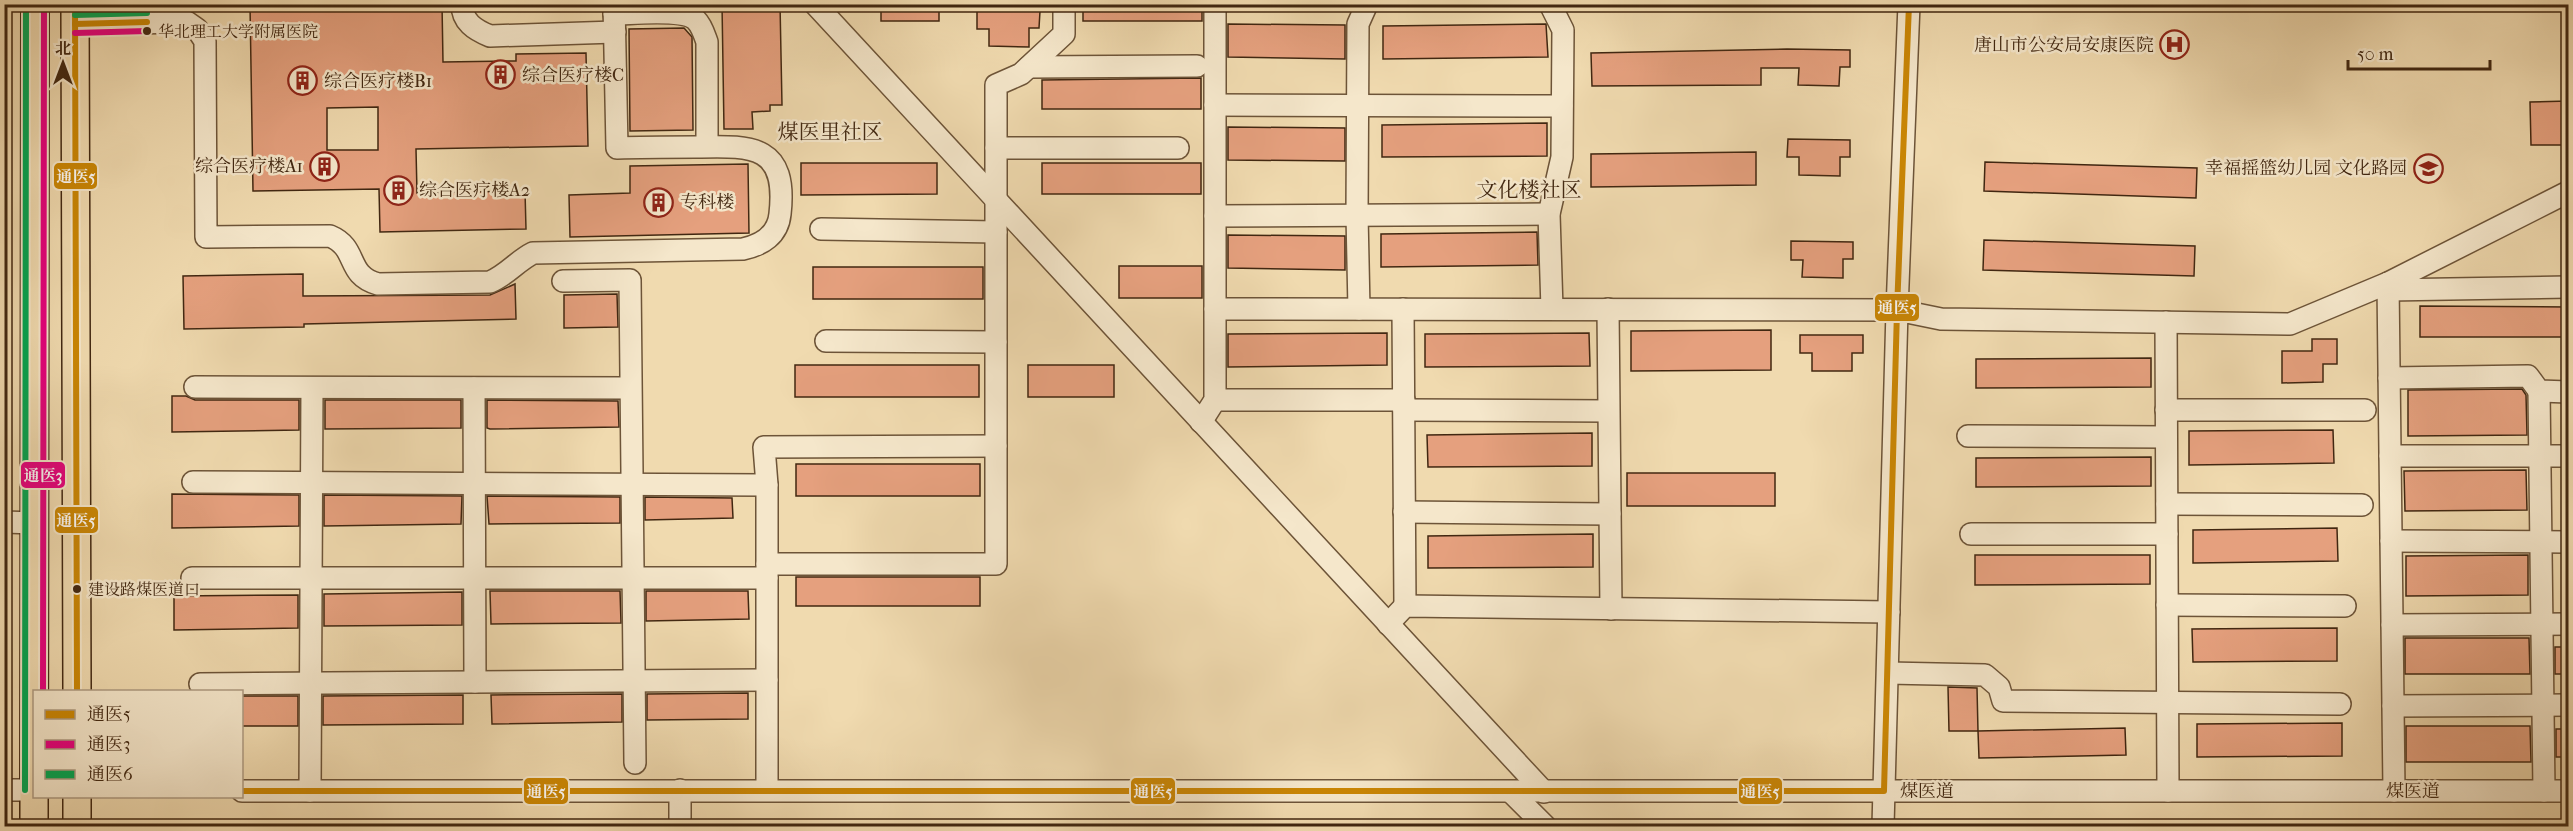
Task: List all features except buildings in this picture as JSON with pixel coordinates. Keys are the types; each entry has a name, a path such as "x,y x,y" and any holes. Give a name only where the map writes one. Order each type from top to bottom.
{"main road":[{"path":"34,690 35,4"},
{"path":"75,14 77,690"},
{"path":"34,798 34,826"},
{"path":"77,798 77,826"}],"street":[{"path":"462,4 462,11 467,22 476,30 490,36 615,17 684,13 695,19 702,29 706,42 707,146"},
{"path":"815,4 1544,792"},
{"path":"192,578 632,578 767,571 996,564 996,85 1021,74 1064,34 1064,4"},
{"path":"1201,422 1215,400 1215,4"},
{"path":"1359,309 1358,24 1367,4"},
{"path":"1550,4 1563,30 1562,157 1549,213 1552,309"},
{"path":"1882,826 1897,310 1909,4"},
{"path":"75,14 187,22 197,29 205,41 206,237 330,236 340,240 349,250 355,269 362,277 378,284 490,282 503,276 523,258 533,253 743,249 764,242 776,228 780,214 780,182 773,164 764,155 747,147 617,148 615,17"},
{"path":"1029,67 1197,66"},
{"path":"1215,105 1562,106"},
{"path":"996,148 1178,148"},
{"path":"1215,309 1897,310 1941,319 2290,324 2388,287 2568,192"},
{"path":"1215,216 1549,213"},
{"path":"821,229 996,232"},
{"path":"563,281 630,280 635,763"},
{"path":"2388,287 2568,287"},
{"path":"2388,287 2394,791"},
{"path":"1388,624 1405,606 1403,309"},
{"path":"1608,309 1611,609"},
{"path":"2166,322 2168,791"},
{"path":"825,341 996,342"},
{"path":"2389,378 2528,376 2540,391 2544,791"},
{"path":"195,387 630,388"},
{"path":"310,791 312,388"},
{"path":"474,388 475,682"},
{"path":"2540,391 2568,392"},
{"path":"1215,400 1608,411"},
{"path":"2166,410 2365,410"},
{"path":"1968,436 2166,437"},
{"path":"767,790 767,571 764,447 996,446"},
{"path":"2390,456 2568,456"},
{"path":"193,482 766,486"},
{"path":"2167,504 2362,506"},
{"path":"1404,512 1610,514"},
{"path":"4,522 35,523"},
{"path":"1971,534 2167,534"},
{"path":"2391,541 2568,542"},
{"path":"2167,604 2345,606"},
{"path":"1405,606 1889,612"},
{"path":"2392,625 2568,624"},
{"path":"1887,673 1985,675 1999,687 2002,701 2340,704"},
{"path":"200,684 767,680"},
{"path":"2393,706 2568,705"},
{"path":"4,790 33,790"},
{"path":"680,790 680,826"},
{"name":"煤医道","path":"243,791 2568,791"},
{"path":"1511,792 1545,826"}],"transit line":[{"name":"通医6","path":"25,790 26,4"},
{"name":"通医3","path":"43,690 44,4"},
{"name":"通医5","path":"75,4 77,690"},
{"name":"通医5","path":"243,791 1884,791 1897,310 1909,4"},
{"name":"通医6","path":"75,15 147,13"},
{"name":"通医5","path":"75,24 147,22"},
{"name":"通医3","path":"75,33 147,31"}],"place":[{"name":"华北理工大学附属医院","path":"147,31"},
{"name":"唐山市公安局安康医院","path":"2175,45"},
{"name":"综合医疗楼C","path":"501,75"},
{"name":"综合医疗楼B1","path":"303,81"},
{"name":"综合医疗楼A1","path":"324,166"},
{"name":"幸福摇篮幼儿园 文化路园","path":"2428,168"},
{"name":"综合医疗楼A2","path":"398,190"},
{"name":"专科楼","path":"659,202"},
{"name":"建设路煤医道口","path":"77,589"}],"district":[{"name":"煤医里社区","path":"830,132"},
{"name":"文化楼社区","path":"1529,190"}]}
